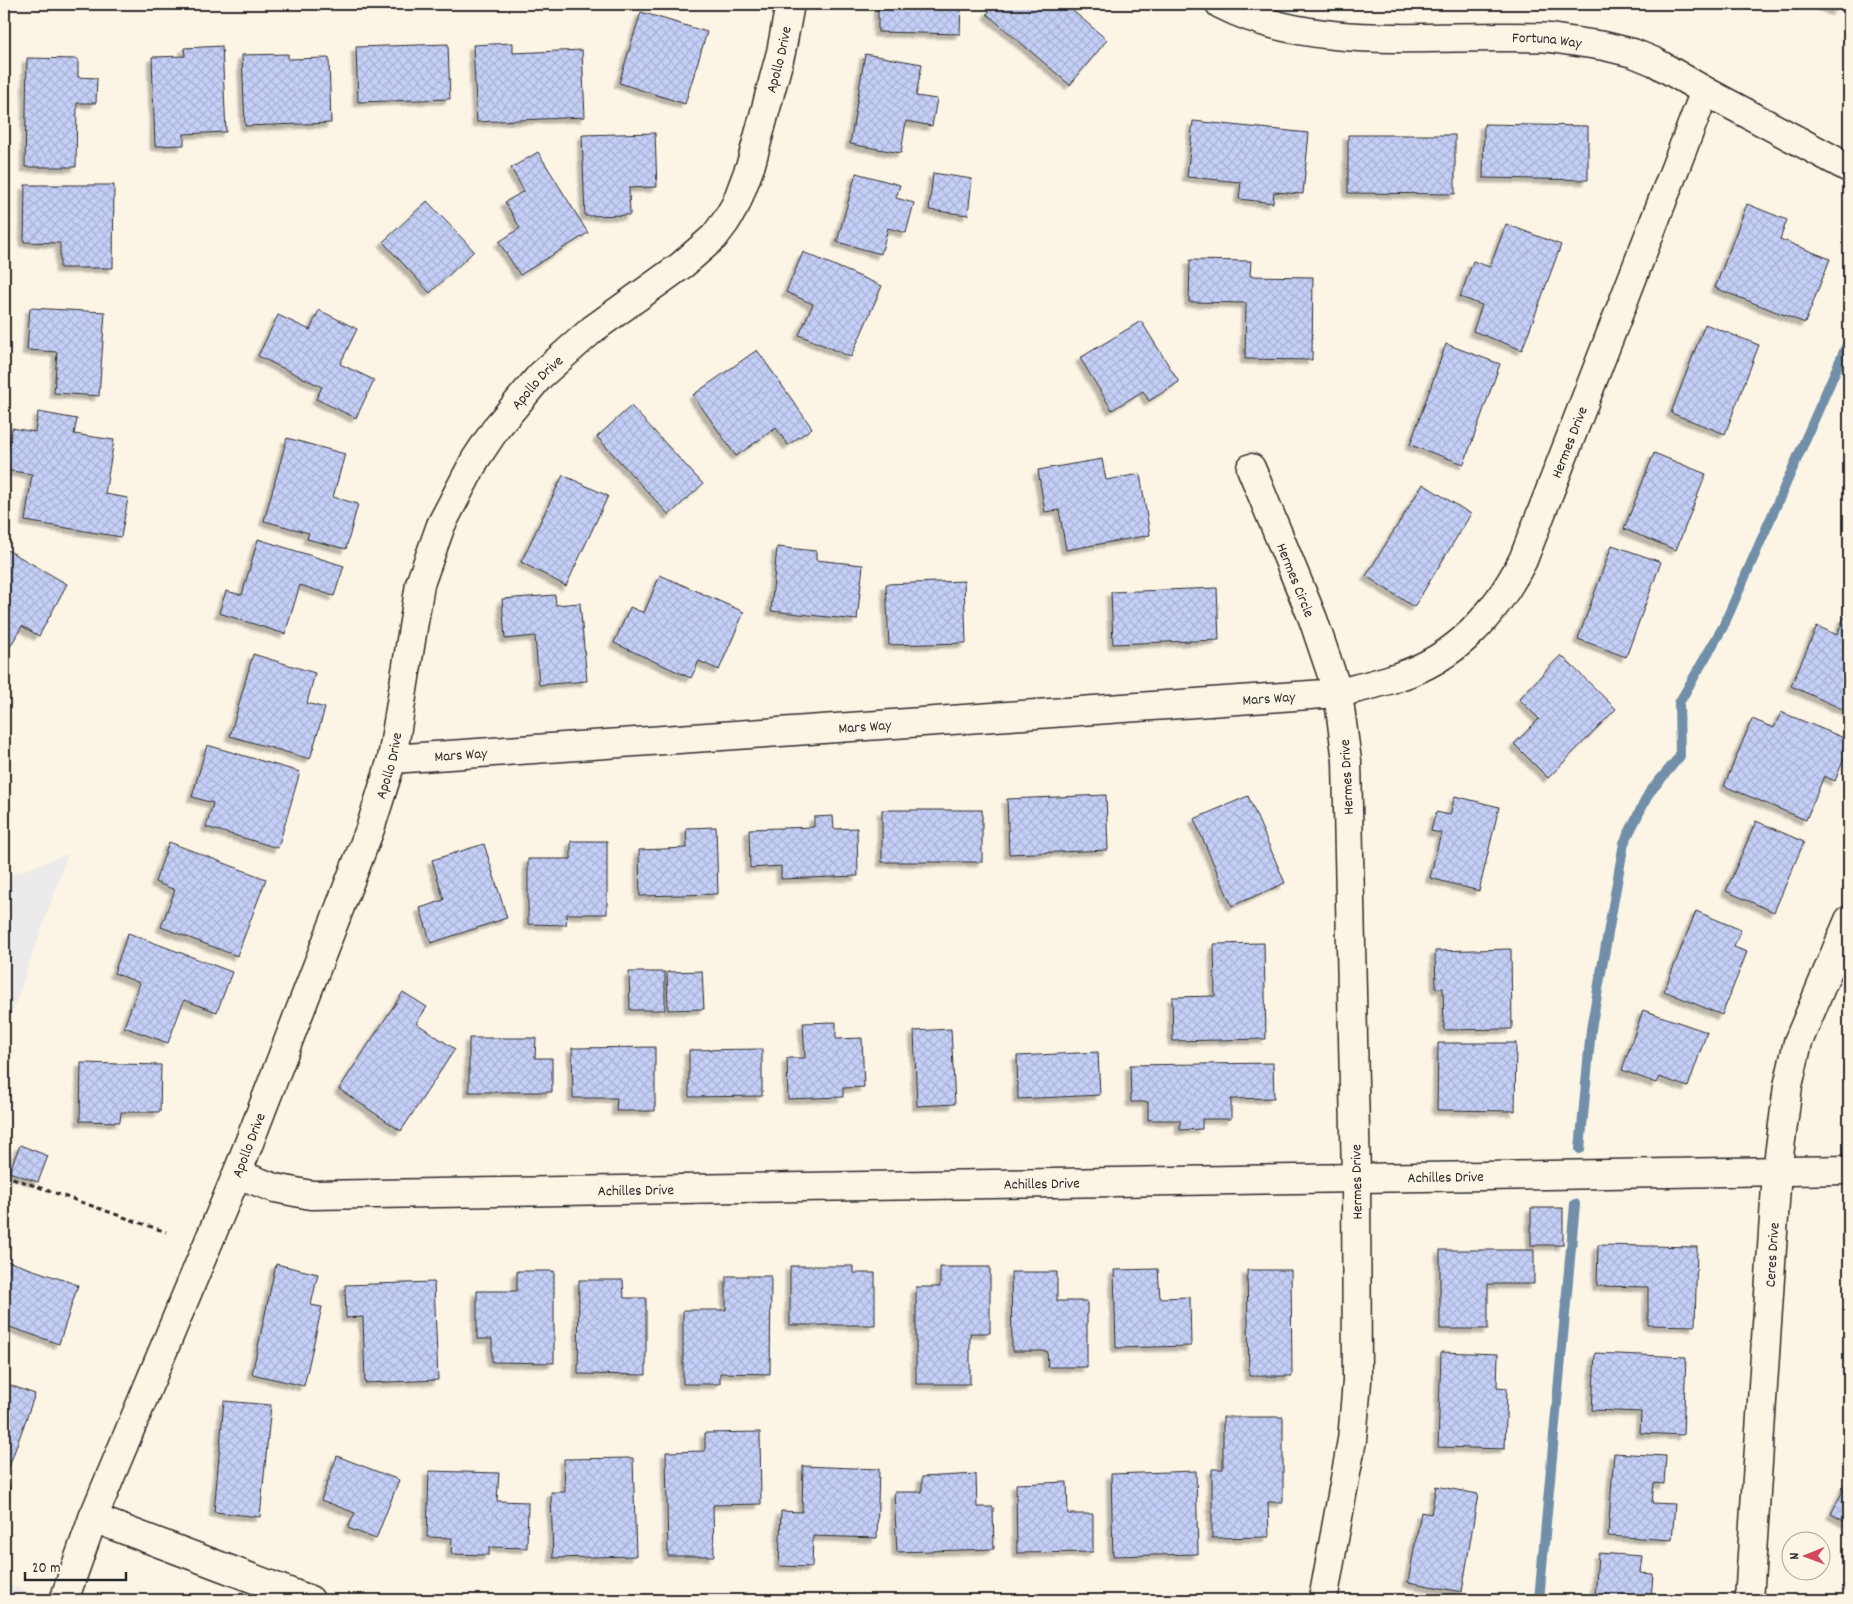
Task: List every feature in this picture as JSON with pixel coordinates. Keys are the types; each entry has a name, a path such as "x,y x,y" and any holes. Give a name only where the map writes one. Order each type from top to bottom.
{"street":[{"name":"Apollo Drive","path":"64,1600 93,1518 237,1174 370,829 392,759 420,584 441,525 456,492 496,428 540,376 593,329 682,265 714,237 726,221 736,204 752,164 781,52 790,4"},
{"name":"Fortuna Way","path":"1220,4 1265,23 1302,32 1342,37 1518,36 1577,41 1633,53 1656,62 1705,91 1849,168"},
{"name":"Hermes Drive","path":"1323,1600 1356,1411 1356,1177 1347,761 1338,693 1398,677 1444,655 1484,621 1511,582 1523,560 1705,91"},
{"name":"Hermes Circle","path":"1251,468 1313,619 1338,693"},
{"name":"Mars Way","path":"392,759 1338,693"},
{"name":"Ceres Drive","path":"1750,1600 1777,1171 1788,1086 1798,1042 1849,920"},
{"name":"Achilles Drive","path":"237,1174 275,1188 311,1195 1849,1170"},
{"path":"93,1518 310,1600"}],"path":[{"path":"4,1175 166,1232"}],"shaded area":[{"path":"68,854 4,1035 4,878"},
{"path":"4,1583 34,1594 31,1600 4,1600"}],"building":[{"path":"878,4 961,4 960,34 878,32"},
{"path":"996,4 1065,4 1107,40 1070,85 987,14"},
{"path":"1819,4 1839,4 1836,11"},
{"path":"641,12 707,32 685,104 619,83"},
{"path":"513,43 513,53 582,50 585,117 477,122 473,45"},
{"path":"448,44 450,99 358,102 356,47"},
{"path":"222,46 226,132 184,134 184,145 155,146 152,57 185,56 184,48"},
{"path":"288,54 288,59 329,58 331,123 245,126 242,55"},
{"path":"865,54 922,64 916,96 937,99 932,126 906,121 901,153 850,144"},
{"path":"27,58 78,59 78,77 97,78 96,103 77,103 76,167 25,167"},
{"path":"1193,121 1309,133 1303,194 1274,192 1273,203 1239,199 1241,182 1187,177"},
{"path":"1484,124 1588,126 1588,180 1483,178"},
{"path":"655,133 657,187 629,188 630,215 585,216 582,135"},
{"path":"1348,135 1455,135 1455,194 1348,193"},
{"path":"538,152 588,233 520,275 499,242 520,228 505,202 524,191 511,168"},
{"path":"856,173 900,185 896,198 914,203 906,233 888,228 881,254 837,242"},
{"path":"933,173 972,179 968,215 929,210"},
{"path":"25,185 114,185 113,268 60,268 60,243 24,242"},
{"path":"427,201 474,251 430,293 383,242"},
{"path":"1747,204 1787,220 1780,239 1830,259 1805,323 1715,288"},
{"path":"1506,224 1561,245 1522,350 1473,331 1482,305 1460,297 1473,261 1490,267"},
{"path":"803,252 882,286 851,357 799,335 813,304 786,292"},
{"path":"1190,260 1251,261 1250,276 1313,277 1312,360 1245,359 1246,303 1189,302"},
{"path":"30,308 105,312 99,396 54,393 57,352 27,350"},
{"path":"319,310 357,329 340,364 374,380 356,418 316,399 322,387 258,356 278,315 310,330"},
{"path":"1141,321 1179,382 1149,401 1143,391 1112,410 1080,358"},
{"path":"1705,324 1759,345 1725,434 1671,413"},
{"path":"1446,344 1500,364 1464,464 1410,445"},
{"path":"757,350 812,428 788,445 776,428 736,456 693,395"},
{"path":"631,406 703,484 669,515 597,437"},
{"path":"38,412 77,419 74,434 114,440 105,494 128,498 121,537 25,521 32,474 5,470 12,428 35,432"},
{"path":"287,438 345,454 333,497 358,504 346,549 307,539 309,533 264,521"},
{"path":"1654,453 1706,474 1676,550 1624,529"},
{"path":"1102,459 1106,480 1140,474 1150,535 1066,550 1059,510 1045,512 1038,470"},
{"path":"563,475 608,496 566,586 521,562"},
{"path":"1423,484 1471,514 1414,607 1366,576"},
{"path":"258,539 344,566 334,596 300,585 285,634 219,613 226,591 242,595"},
{"path":"1612,545 1661,562 1626,657 1578,639"},
{"path":"777,547 816,551 816,560 863,565 857,620 771,611"},
{"path":"4,548 67,584 39,636 22,626 6,654 4,653"},
{"path":"660,575 744,612 719,670 699,661 691,678 614,643 630,607 644,613"},
{"path":"964,581 966,643 889,645 886,584"},
{"path":"1217,588 1219,640 1113,644 1111,592"},
{"path":"555,595 556,605 580,603 587,681 539,685 535,636 505,639 502,599"},
{"path":"1844,617 1849,619 1849,712 1791,686 1817,626 1837,635"},
{"path":"253,654 315,673 307,703 325,708 310,759 230,736"},
{"path":"1561,655 1616,709 1548,778 1514,744 1539,719 1519,699"},
{"path":"1781,712 1849,740 1849,746 1835,781 1824,776 1806,820 1724,786 1752,719 1774,728"},
{"path":"207,745 300,772 278,848 206,827 213,803 192,797"},
{"path":"1106,795 1108,850 1009,854 1007,799"},
{"path":"1248,796 1285,883 1232,906 1194,819"},
{"path":"1455,796 1499,807 1479,891 1430,878 1441,833 1431,831 1436,812 1450,815"},
{"path":"882,810 982,810 982,862 882,862"},
{"path":"833,816 834,829 857,828 858,876 781,879 781,866 750,868 749,829 814,827 814,817"},
{"path":"1756,821 1804,842 1774,912 1726,891"},
{"path":"716,827 718,894 640,896 639,850 687,848 686,828"},
{"path":"571,841 607,841 607,914 567,914 566,925 528,924 528,859 571,859"},
{"path":"169,842 266,879 237,956 161,927 175,890 155,882"},
{"path":"484,844 507,918 431,943 420,908 444,900 432,860"},
{"path":"1696,911 1741,930 1734,947 1747,952 1722,1015 1664,991"},
{"path":"128,933 232,972 217,1012 184,1000 168,1043 124,1027 140,983 114,973"},
{"path":"1264,943 1266,1039 1173,1041 1172,997 1215,996 1214,944"},
{"path":"1511,949 1512,1029 1444,1030 1443,988 1436,989 1435,951"},
{"path":"702,971 704,1009 668,1010 667,972"},
{"path":"629,972 665,972 665,1010 630,1010"},
{"path":"403,992 427,1007 416,1023 455,1049 401,1131 339,1089"},
{"path":"1643,1010 1707,1032 1688,1087 1659,1077 1656,1083 1622,1070"},
{"path":"836,1022 836,1039 862,1038 864,1087 843,1088 843,1097 788,1099 787,1058 805,1058 803,1023"},
{"path":"951,1029 955,1104 917,1106 914,1031"},
{"path":"469,1038 536,1038 535,1058 552,1058 552,1092 469,1092"},
{"path":"1438,1043 1516,1043 1515,1111 1437,1110"},
{"path":"655,1047 655,1111 616,1111 617,1098 573,1098 572,1048"},
{"path":"762,1049 762,1096 689,1097 689,1050"},
{"path":"1098,1052 1100,1095 1018,1099 1017,1056"},
{"path":"81,1063 161,1065 160,1112 121,1112 120,1122 80,1121"},
{"path":"1273,1063 1274,1098 1231,1099 1231,1119 1202,1119 1202,1129 1180,1130 1180,1120 1148,1120 1148,1102 1131,1102 1130,1065"},
{"path":"20,1145 48,1156 38,1182 9,1172"},
{"path":"1531,1208 1563,1208 1563,1245 1531,1245"},
{"path":"1598,1245 1697,1247 1695,1326 1648,1325 1648,1287 1597,1286"},
{"path":"1440,1250 1534,1250 1534,1284 1488,1284 1488,1329 1440,1329"},
{"path":"4,1260 78,1285 59,1344 4,1325"},
{"path":"276,1264 318,1274 311,1305 322,1307 304,1386 252,1374"},
{"path":"790,1266 853,1266 853,1273 875,1273 875,1325 790,1325"},
{"path":"940,1267 990,1267 990,1333 970,1333 970,1384 916,1384 916,1287 940,1287"},
{"path":"1158,1269 1160,1298 1190,1297 1191,1346 1116,1348 1114,1270"},
{"path":"1247,1270 1291,1270 1292,1376 1249,1376"},
{"path":"517,1271 554,1271 554,1363 492,1362 492,1339 477,1339 477,1291 517,1291"},
{"path":"1011,1272 1057,1272 1057,1301 1087,1301 1087,1367 1048,1367 1047,1351 1012,1351"},
{"path":"726,1276 771,1276 770,1374 720,1373 720,1384 683,1384 683,1310 726,1310"},
{"path":"579,1280 623,1280 624,1298 646,1298 646,1375 578,1374"},
{"path":"434,1282 438,1380 365,1383 363,1317 346,1318 345,1285"},
{"path":"1441,1352 1498,1354 1497,1387 1507,1388 1505,1449 1438,1447"},
{"path":"1595,1353 1686,1357 1683,1435 1640,1433 1641,1412 1592,1410"},
{"path":"4,1383 35,1394 9,1467 4,1465"},
{"path":"224,1401 271,1405 260,1517 214,1512"},
{"path":"1223,1417 1283,1417 1283,1502 1268,1502 1269,1537 1212,1538 1212,1469 1223,1469"},
{"path":"760,1432 761,1504 713,1505 714,1556 668,1556 666,1452 705,1451 705,1433"},
{"path":"1614,1453 1666,1456 1664,1484 1654,1483 1652,1503 1675,1504 1672,1540 1608,1536"},
{"path":"337,1456 399,1480 376,1539 348,1528 355,1513 321,1500"},
{"path":"633,1458 636,1556 553,1558 551,1492 565,1492 564,1459"},
{"path":"803,1466 879,1469 877,1538 813,1536 812,1567 779,1566 781,1511 802,1512"},
{"path":"429,1471 499,1473 497,1501 528,1502 527,1548 489,1547 489,1555 451,1554 452,1538 427,1537"},
{"path":"1196,1471 1198,1554 1113,1556 1111,1474"},
{"path":"976,1474 977,1507 993,1507 994,1549 897,1552 894,1492 922,1492 922,1477"},
{"path":"1849,1479 1849,1524 1831,1514"},
{"path":"1067,1482 1068,1514 1093,1514 1093,1552 1017,1553 1016,1484"},
{"path":"4,1483 10,1486 4,1503"},
{"path":"1436,1486 1478,1494 1462,1592 1408,1582 1421,1512 1431,1514"},
{"path":"1598,1553 1642,1556 1640,1573 1653,1574 1651,1600 1595,1600"}],"waterway":[{"path":"1580,1149 1591,1029 1624,843 1649,793 1680,756 1679,703 1723,627 1849,340"},
{"path":"1539,1600 1575,1204"}]}
